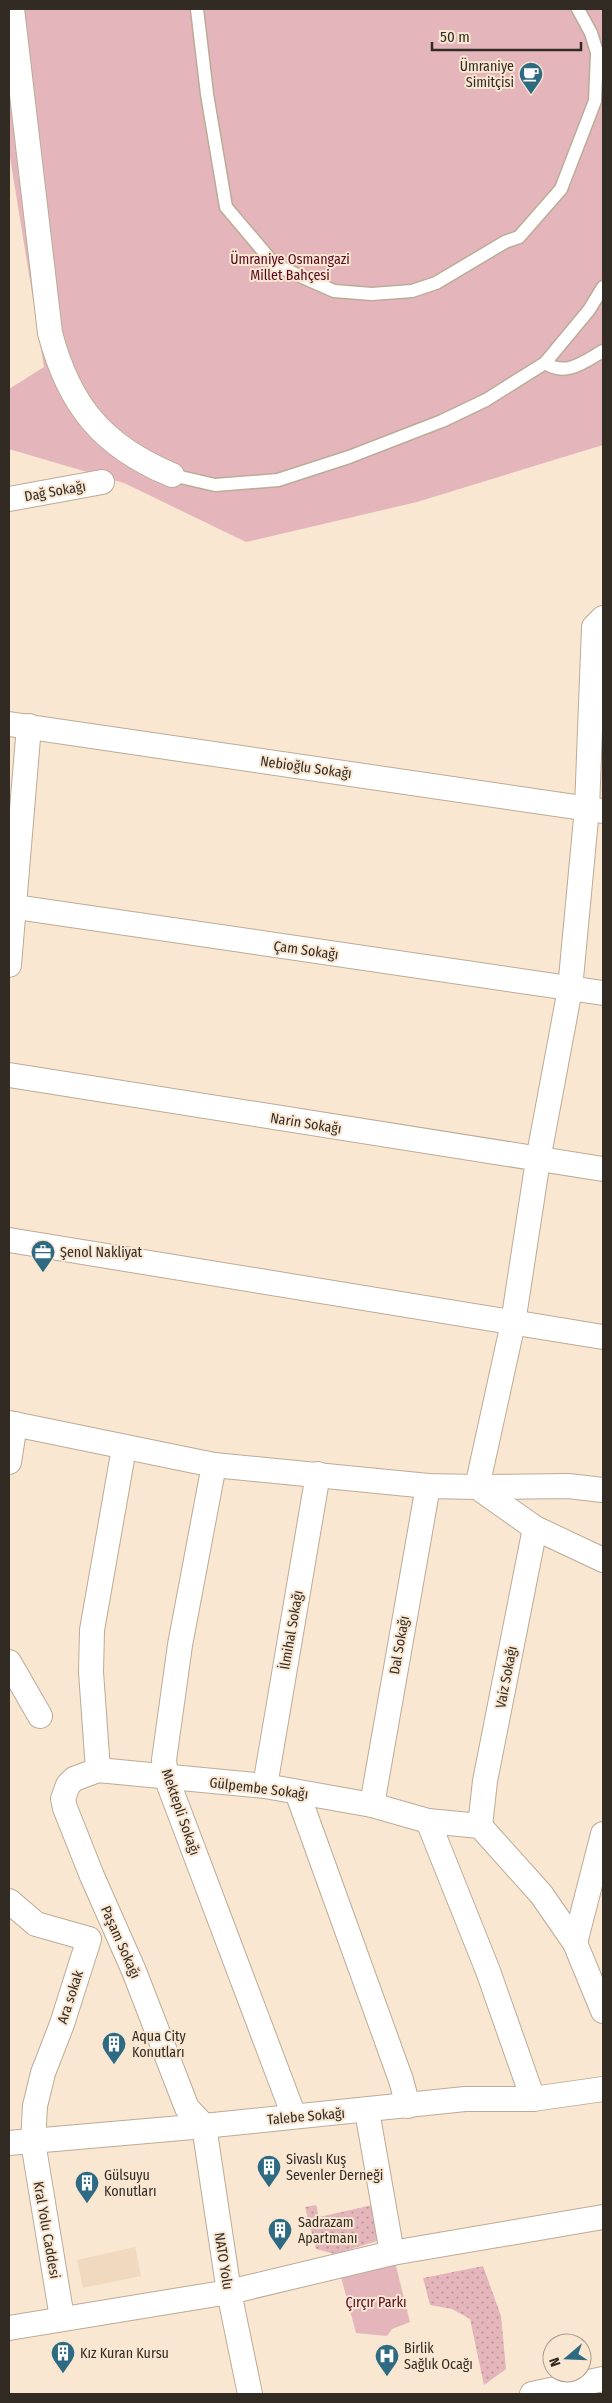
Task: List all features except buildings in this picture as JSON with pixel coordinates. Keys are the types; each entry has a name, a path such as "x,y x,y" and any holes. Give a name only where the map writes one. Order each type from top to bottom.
{"street":[{"path":"12,9 50,333 58,364 74,398 95,426 123,450 147,465 172,475"},
{"name":"Dağ Sokağı","path":"9,499 102,482"},
{"path":"477,1488 513,1323 538,1160 570,989 595,809 600,625"},
{"path":"9,965 19,725"},
{"name":"Nebioğlu Sokağı","path":"19,725 595,809"},
{"name":"Çam Sokağı","path":"12,906 603,993"},
{"name":"Narin Sokağı","path":"9,1075 603,1169"},
{"path":"9,1240 603,1337"},
{"path":"9,1462 12,1424 214,1465 428,1486 477,1488 568,1486 603,1490"},
{"path":"98,1770 91,1672 92,1630 124,1448"},
{"name":"Mektepli Sokağı","path":"214,1465 180,1645 165,1740 164,1760 166,1777 294,2116"},
{"name":"İlmihal Sokağı","path":"265,1786 318,1474"},
{"name":"Dal Sokağı","path":"372,1805 428,1486"},
{"path":"477,1488 535,1528 603,1560"},
{"name":"Vaiz Sokağı","path":"480,1826 485,1782 535,1528"},
{"path":"9,1662 40,1716"},
{"name":"Gülpembe Sokağı","path":"98,1770 265,1786 372,1805 428,1821 480,1826"},
{"name":"Paşam Sokağı","path":"98,1770 74,1779 68,1784 63,1799 92,1876 134,1970 187,2108 204,2126"},
{"path":"297,1792 398,2070 408,2106"},
{"path":"428,1821 488,1971 532,2099"},
{"path":"480,1826 541,1894 575,1943 603,2011"},
{"path":"575,1943 603,1834"},
{"path":"9,1901 36,1924 89,1938 114,1927"},
{"name":"Ara sokak","path":"33,2142 35,2106 43,2073 89,1938"},
{"name":"Talebe Sokağı","path":"9,2143 294,2116 367,2111 465,2099 532,2099 603,2089"},
{"path":"367,2111 392,2253"},
{"name":"NATO Yolu","path":"204,2126 229,2292 250,2394"},
{"name":"Kral Yolu Caddesi","path":"33,2142 62,2318"},
{"path":"9,2328 229,2292 392,2253 603,2217"},
{"path":"532,2394 603,2379"}],"lane":[{"path":"197,9 207,94 226,207 274,265 334,291 372,294 412,291 436,283 505,242 519,236 561,189 595,101 597,54"},
{"path":"578,9 591,33 603,70"},
{"path":"172,475 193,481 222,485 278,480 305,473 442,421 486,400 545,363 584,316 603,287"},
{"path":"545,363 553,368 571,368 603,351"}],"shaded area":[{"path":"135,2247 141,2276 83,2288 77,2260"}],"green space":[{"name":"Ümraniye Osmangazi Millet Bahçesi","path":"9,9 603,9 603,445 417,502 246,542 124,483 9,449 9,389 44,367 9,151"},
{"path":"377,2204 383,2239 335,2254 316,2249 305,2207 316,2205 319,2217"},
{"name":"Çırçır Parkı","path":"395,2262 410,2322 392,2329 387,2336 356,2333 341,2277"},
{"path":"483,2266 501,2316 506,2369 484,2385 470,2319 452,2309 430,2305 423,2278"}],"place":[{"name":"Ümraniye Simitçisi","path":"531,95"},
{"name":"Şenol Nakliyat","path":"43,1273"},
{"name":"Aqua City Konutları","path":"114,2065"},
{"name":"Sivaslı Kuş Sevenler Derneği","path":"269,2188"},
{"name":"Gülsuyu Konutları","path":"87,2204"},
{"name":"Sadrazam Apartmanı","path":"280,2251"},
{"name":"Kız Kuran Kursu","path":"63,2374"},
{"name":"Birlik Sağlık Ocağı","path":"387,2377"}]}
